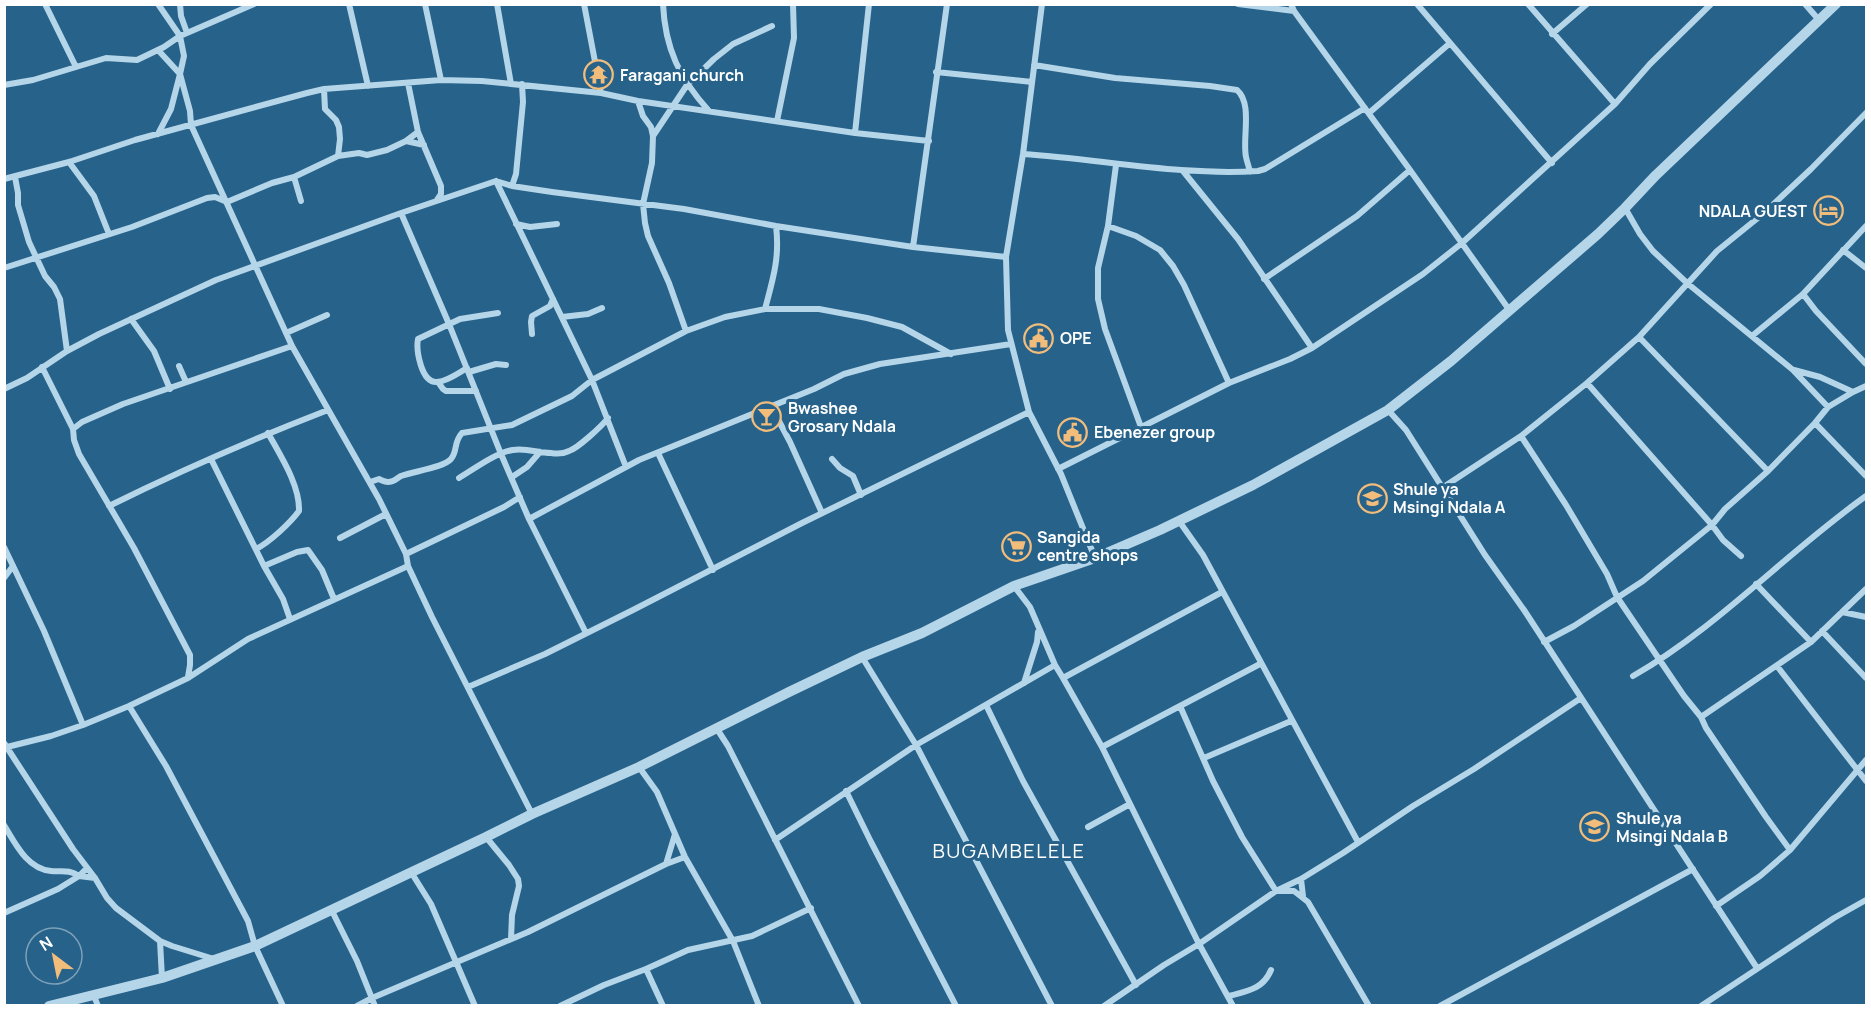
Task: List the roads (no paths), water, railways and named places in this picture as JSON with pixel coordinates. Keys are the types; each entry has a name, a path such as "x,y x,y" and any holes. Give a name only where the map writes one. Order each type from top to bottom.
{"street":[{"path":"45,4 76,67"},
{"path":"158,4 180,36 184,56 171,109 158,134"},
{"path":"180,4 181,16 187,33"},
{"path":"349,4 368,86"},
{"path":"425,4 441,80"},
{"path":"497,4 511,84"},
{"path":"584,4 601,93"},
{"path":"663,4 669,42 679,70 687,85 710,112"},
{"path":"777,121 794,38 793,4"},
{"path":"855,133 869,4"},
{"path":"913,247 947,4"},
{"path":"1042,4 1023,154 1006,257 1008,330 1029,412 1058,469 1095,558"},
{"path":"1238,4 1293,8 1510,311"},
{"path":"1417,4 1552,163"},
{"path":"1528,4 1615,104"},
{"path":"1552,34 1587,4"},
{"path":"1058,469 1230,383 1312,348 1423,274 1462,243 1615,104 1650,64 1711,4"},
{"path":"1805,4 1820,21"},
{"path":"51,1005 96,1001 255,946 532,814 639,767 862,657 922,633 1014,586 1095,558 1179,521 1253,485 1388,410 1451,362 1626,208 1656,175 1836,4"},
{"path":"4,84 33,80 106,58 137,60 180,36 254,5"},
{"path":"653,136 687,85 723,51 772,26"},
{"path":"1023,154 1183,171 1250,172 1265,169 1367,111 1449,44"},
{"path":"158,50 180,74 190,111 191,125 292,346 370,482 406,554 408,566 532,814"},
{"path":"1034,65 1115,78 1237,90 1241,95 1246,116 1246,157 1250,172"},
{"path":"936,72 1032,82"},
{"path":"4,179 288,97 324,89 441,80 522,84 601,93 672,107 929,141"},
{"path":"408,83 418,132 441,186 441,194 437,201"},
{"path":"512,186 516,174 522,84"},
{"path":"324,89 325,109 336,120 339,128 338,156"},
{"path":"638,101 653,136 652,163 643,204 648,236 669,283 686,331"},
{"path":"1442,488 1521,436 1639,338 1717,251 1764,213 1866,113"},
{"path":"4,267 132,227 207,198 215,197 227,202 272,183 294,177 338,156 358,153 367,155 387,150 418,132"},
{"path":"406,141 424,145"},
{"path":"69,162 94,196 108,234"},
{"path":"1116,165 1108,226 1098,268 1098,299 1105,328 1141,427"},
{"path":"1264,279 1357,216 1410,170"},
{"path":"1183,171 1224,220 1312,348"},
{"path":"15,177 23,224 35,257 60,299 67,351"},
{"path":"294,177 301,201"},
{"path":"4,388 27,378 67,351 216,280 401,213 496,182 684,209 913,247 1006,257"},
{"path":"496,182 592,380 626,467"},
{"path":"1626,208 1650,247 1687,283 1793,370 1828,406"},
{"path":"401,213 450,324 490,428 529,519 586,633"},
{"path":"516,224 530,227 557,224"},
{"path":"765,309 776,268 778,245 776,226"},
{"path":"1108,226 1136,236 1160,250 1173,266 1230,383"},
{"path":"1752,336 1803,294 1866,226"},
{"path":"1844,249 1866,268"},
{"path":"1803,294 1866,364"},
{"path":"532,334 532,316 550,306 553,298"},
{"path":"562,317 588,314 602,309"},
{"path":"370,482 379,479 387,482 393,481 400,476 440,465 450,460 454,454 455,443 462,433 504,428 526,420 572,396 592,380 686,331 725,318 765,309 819,309 867,318 902,327 951,354"},
{"path":"498,313 450,324 418,339 417,347 422,368 426,377 431,381 438,382 468,370 496,364 506,365"},
{"path":"286,333 327,315"},
{"path":"131,319 154,351 170,389"},
{"path":"1639,338 1768,471"},
{"path":"529,519 626,467 814,389 844,374 880,364 1011,344"},
{"path":"73,429 82,422 123,405 292,346"},
{"path":"179,366 186,382"},
{"path":"42,367 73,429 79,454 134,548 190,655 188,678"},
{"path":"1793,370 1820,377 1853,392"},
{"path":"438,382 446,391 476,392"},
{"path":"1587,383 1723,540 1741,556"},
{"path":"1544,642 1574,626 1643,581 1712,525 1725,509 1768,471 1815,423 1828,406 1866,386"},
{"path":"771,406 822,513"},
{"path":"109,506 268,433 327,410"},
{"path":"1388,410 1406,430 1757,968"},
{"path":"468,687 545,654 822,513 1029,412"},
{"path":"459,478 511,450 524,449 559,453 573,450 608,418"},
{"path":"1815,423 1866,476"},
{"path":"256,549 273,538 299,511 288,468 268,433"},
{"path":"1521,436 1566,505 1607,574 1617,597 1790,849"},
{"path":"512,477 527,467 540,452"},
{"path":"658,453 713,570"},
{"path":"211,459 264,566 283,599 290,620"},
{"path":"832,459 840,468 853,476 861,495"},
{"path":"1633,676 1660,660 1866,496"},
{"path":"406,554 520,497"},
{"path":"340,538 386,514"},
{"path":"1179,521 1203,555 1358,843"},
{"path":"4,547 44,631 83,725"},
{"path":"264,566 297,552 308,550 322,570 334,599"},
{"path":"4,578 13,566"},
{"path":"217,960 160,941 116,908 73,849 6,745 51,736 129,706 188,678 248,639 408,566"},
{"path":"1756,584 1811,642"},
{"path":"1014,586 1030,607 1054,665 1102,747 1199,944 1233,1005"},
{"path":"1701,717 1811,642 1866,589"},
{"path":"1063,678 1222,592"},
{"path":"1842,612 1866,617"},
{"path":"1024,683 1039,630"},
{"path":"1822,631 1866,678"},
{"path":"862,657 916,746 1052,1005"},
{"path":"1102,747 1260,664"},
{"path":"775,840 916,746 1054,665"},
{"path":"1777,666 1866,781"},
{"path":"1104,1005 1276,891 1358,843 1581,698"},
{"path":"986,705 1023,781 1136,985"},
{"path":"129,706 166,766 248,921 255,946 283,1005"},
{"path":"1180,706 1213,781 1242,837 1276,891"},
{"path":"1204,758 1291,721"},
{"path":"717,729 728,746 859,1005"},
{"path":"1716,906 1760,876 1790,849 1866,760"},
{"path":"639,767 657,792 685,857 733,941 759,1005"},
{"path":"846,791 956,1005"},
{"path":"1088,826 1130,804"},
{"path":"4,825 27,859 44,870 69,871 79,876 95,878"},
{"path":"666,864 675,834"},
{"path":"486,837 510,864 518,879 519,886 512,915 511,939"},
{"path":"357,1005 511,939 685,857"},
{"path":"4,913 58,889 87,868"},
{"path":"1440,1005 1693,869"},
{"path":"411,872 431,904 475,1005"},
{"path":"1300,879 1303,896"},
{"path":"1276,891 1294,891 1308,902 1369,1005"},
{"path":"1701,1005 1834,918 1866,900"},
{"path":"560,1005 688,950 733,941 770,929 811,908"},
{"path":"331,909 357,961 375,1005"},
{"path":"160,941 162,978"},
{"path":"646,969 663,1005"},
{"path":"1229,996 1257,988 1265,981 1271,970"}],"place":[{"name":"Faragani church","path":"599,75"},
{"name":"NDALA GUEST","path":"1828,211"},
{"name":"OPE","path":"1039,338"},
{"name":"Bwashee Grosary Ndala","path":"767,417"},
{"name":"Ebenezer group","path":"1073,432"},
{"name":"Shule ya Msingi Ndala A","path":"1372,498"},
{"name":"Sangida centre shops","path":"1016,546"},
{"name":"Shule ya Msingi Ndala B","path":"1595,827"}],"district":[{"name":"BUGAMBELELE","path":"1009,850"}]}
